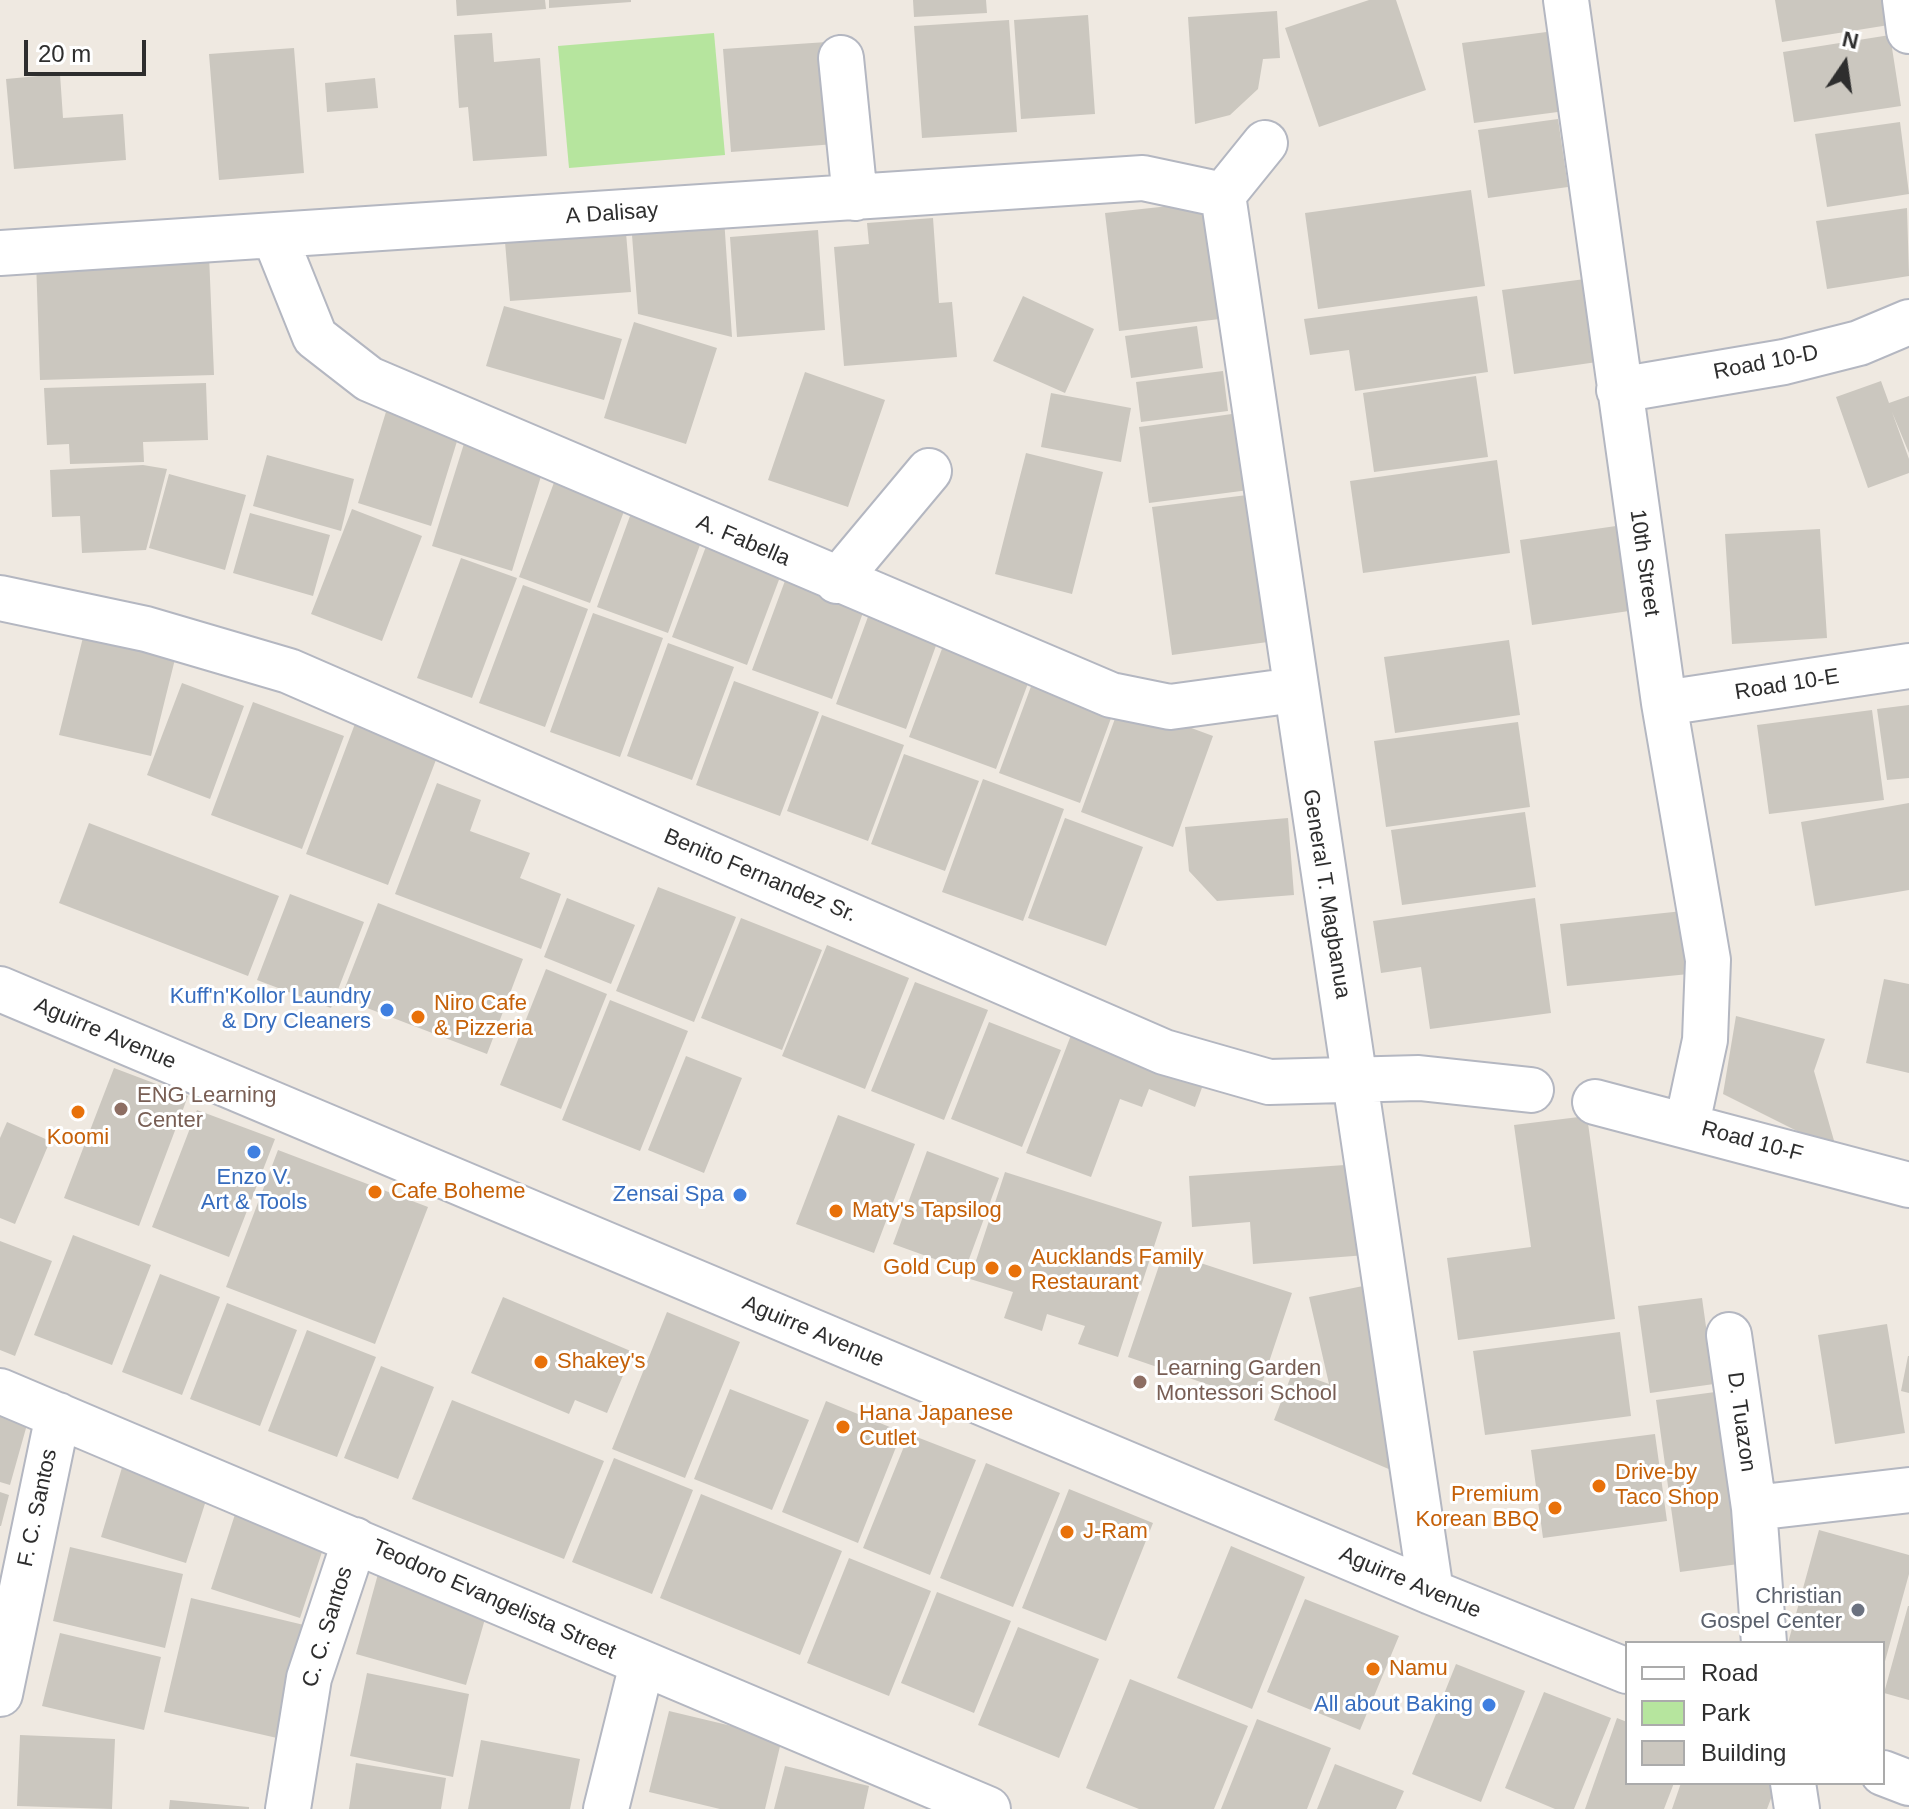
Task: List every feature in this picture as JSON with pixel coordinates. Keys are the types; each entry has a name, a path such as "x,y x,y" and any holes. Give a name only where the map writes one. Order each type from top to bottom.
{"street":[{"name":"10th Street","path":"1566,0 1664,703 1708,960 1705,1040 1687,1124"},
{"path":"1905,0 1909,31"},
{"path":"841,58 855,198"},
{"path":"1223,195 1265,143"},
{"name":"A Dalisay","path":"0,253 1143,178 1223,195"},
{"name":"General T. Magbanua","path":"1223,195 1431,1592"},
{"name":"A. Fabella","path":"274,235 315,337 369,379 837,581 1111,695 1170,707 1295,690"},
{"name":"Road 10-D","path":"1619,390 1784,362 1859,343 1909,322"},
{"path":"837,581 929,471"},
{"name":"Benito Fernandez Sr.","path":"0,598 146,629 289,671 1164,1052 1269,1082 1419,1078 1531,1090"},
{"name":"Road 10-E","path":"1664,703 1909,666"},
{"name":"Aguirre Avenue","path":"0,989 1431,1592 1625,1670"},
{"name":"Road 10-F","path":"1595,1102 1909,1185"},
{"name":"D. Tuazon","path":"1729,1335 1754,1508 1764,1641"},
{"name":"Teodoro Evangelista Street","path":"0,1391 642,1664 912,1795 988,1809"},
{"name":"F. C. Santos","path":"0,1694 58,1415"},
{"path":"1754,1508 1909,1490"},
{"name":"C. C. Santos","path":"288,1809 309,1678 355,1540"},
{"path":"606,1809 642,1664"},
{"path":"1885,1774 1909,1783"},
{"path":"1793,1785 1797,1809"}],"green space":[{"path":"714,33 725,155 569,168 558,46"}],"building":[{"path":"456,0 545,0 546,9 457,16"},
{"path":"549,0 631,0 631,2 549,8"},
{"path":"913,0 986,0 987,13 914,17"},
{"path":"1369,0 1396,0 1426,90 1319,127 1285,28"},
{"path":"1775,0 1885,0 1889,25 1782,42"},
{"path":"1277,11 1280,58 1263,59 1258,89 1230,115 1195,124 1188,17"},
{"path":"1088,15 1095,114 1021,119 1014,20"},
{"path":"1009,20 1017,132 922,138 914,26"},
{"path":"1562,30 1573,110 1474,123 1462,43"},
{"path":"492,33 494,62 540,58 547,156 473,161 468,107 459,108 454,35"},
{"path":"1890,35 1901,106 1794,122 1783,52"},
{"path":"827,42 835,144 731,152 723,49"},
{"path":"294,48 304,173 219,180 209,54"},
{"path":"60,74 63,118 123,114 126,160 14,169 6,79"},
{"path":"375,78 378,108 327,112 325,83"},
{"path":"1558,119 1568,187 1488,198 1478,130"},
{"path":"1900,122 1909,194 1827,207 1815,134"},
{"path":"1471,190 1485,286 1318,309 1305,213"},
{"path":"1206,202 1220,319 1119,331 1105,213"},
{"path":"1907,208 1909,276 1827,289 1816,221"},
{"path":"724,218 732,337 638,314 632,235 690,231 689,220"},
{"path":"933,218 939,303 952,302 957,357 844,366 834,247 869,244 867,223"},
{"path":"625,221 631,292 510,301 504,230"},
{"path":"818,230 825,330 737,337 730,237"},
{"path":"209,255 214,375 40,380 36,260"},
{"path":"1585,279 1597,362 1514,374 1502,290"},
{"path":"1023,296 1094,329 1065,393 993,361"},
{"path":"1477,296 1488,372 1355,391 1349,350 1310,355 1304,319"},
{"path":"504,306 622,339 604,400 486,366"},
{"path":"634,322 717,348 686,444 604,418"},
{"path":"1197,326 1203,368 1131,378 1125,336"},
{"path":"1223,371 1228,411 1141,422 1136,382"},
{"path":"805,372 885,400 848,507 768,480"},
{"path":"1476,376 1488,457 1374,472 1363,393"},
{"path":"1881,381 1889,403 1909,396 1909,453 1892,412 1909,459 1909,473 1868,488 1836,397"},
{"path":"206,383 208,440 143,442 144,462 70,464 69,444 47,445 44,388"},
{"path":"1051,393 1131,408 1121,462 1041,447"},
{"path":"389,402 462,425 431,526 358,503"},
{"path":"1239,413 1249,490 1149,503 1139,427"},
{"path":"467,434 546,460 512,571 432,546"},
{"path":"1026,453 1103,472 1072,594 995,574"},
{"path":"267,455 354,479 341,531 253,506"},
{"path":"1497,460 1510,553 1363,573 1350,481"},
{"path":"143,465 167,469 146,550 82,553 80,516 52,517 50,470"},
{"path":"559,469 630,495 590,603 519,577"},
{"path":"169,474 246,495 225,570 149,548"},
{"path":"1255,494 1275,641 1172,655 1152,507"},
{"path":"634,505 705,531 668,633 597,607"},
{"path":"352,509 422,536 382,641 311,614"},
{"path":"250,513 330,535 313,596 233,573"},
{"path":"1616,526 1629,611 1532,625 1520,540"},
{"path":"1820,529 1827,638 1732,644 1725,534"},
{"path":"708,541 783,569 747,665 672,637"},
{"path":"461,558 517,578 472,698 417,678"},
{"path":"786,578 865,607 832,699 752,670"},
{"path":"523,585 588,609 545,727 479,703"},
{"path":"593,613 663,638 620,757 550,732"},
{"path":"869,614 938,640 906,729 836,704"},
{"path":"87,621 179,643 151,756 59,735"},
{"path":"946,638 1033,670 996,769 909,737"},
{"path":"1509,640 1520,715 1395,733 1384,657"},
{"path":"668,643 734,667 692,780 627,756"},
{"path":"734,681 819,712 780,816 696,785"},
{"path":"1033,681 1114,710 1080,803 999,773"},
{"path":"182,683 244,706 210,799 147,775"},
{"path":"253,702 344,736 302,849 211,815"},
{"path":"1121,702 1213,736 1173,847 1081,812"},
{"path":"1909,705 1909,778 1887,780 1877,709"},
{"path":"1872,710 1884,800 1769,814 1757,725"},
{"path":"822,715 904,745 868,841 787,811"},
{"path":"356,721 439,752 388,885 306,854"},
{"path":"1518,722 1530,807 1386,827 1374,741"},
{"path":"904,754 979,781 945,871 871,844"},
{"path":"983,779 1064,809 1023,921 942,892"},
{"path":"437,783 481,800 470,831 530,853 520,878 561,894 541,949 395,894"},
{"path":"1909,803 1909,890 1815,906 1801,822"},
{"path":"1525,812 1536,887 1402,905 1391,830"},
{"path":"1065,818 1143,847 1106,946 1028,918"},
{"path":"1288,818 1294,895 1217,901 1189,871 1185,827"},
{"path":"89,823 279,896 248,976 59,903"},
{"path":"658,887 736,917 694,1022 616,991"},
{"path":"290,894 364,922 331,1008 257,980"},
{"path":"567,898 635,925 611,984 544,957"},
{"path":"1535,898 1551,1013 1430,1029 1421,967 1381,973 1373,921"},
{"path":"378,903 523,959 487,1054 341,998"},
{"path":"1683,911 1689,974 1567,986 1560,924"},
{"path":"741,918 822,950 782,1050 701,1018"},
{"path":"827,945 909,978 865,1089 782,1056"},
{"path":"546,969 607,994 561,1109 500,1085"},
{"path":"1884,979 1909,984 1909,1073 1866,1063"},
{"path":"915,982 988,1010 944,1120 871,1091"},
{"path":"610,1000 688,1031 640,1151 562,1120"},
{"path":"1736,1016 1825,1039 1814,1071 1837,1151 1723,1094"},
{"path":"989,1022 1061,1050 1022,1147 951,1119"},
{"path":"1076,1022 1208,1071 1195,1107 1149,1089 1142,1107 1120,1099 1091,1177 1026,1153"},
{"path":"686,1056 742,1078 704,1173 648,1150"},
{"path":"114,1068 188,1096 139,1226 64,1198"},
{"path":"197,1110 275,1139 229,1257 152,1227"},
{"path":"838,1115 915,1144 874,1253 796,1224"},
{"path":"1587,1116 1615,1319 1458,1340 1447,1258 1531,1247 1514,1125"},
{"path":"7,1122 50,1141 15,1224 0,1218 0,1138"},
{"path":"278,1150 428,1207 375,1344 226,1287"},
{"path":"927,1151 999,1178 965,1270 893,1244"},
{"path":"1359,1164 1366,1255 1253,1264 1250,1222 1192,1227 1189,1176"},
{"path":"1005,1172 1162,1222 1118,1357 1078,1344 1085,1326 1047,1314 1042,1331 1004,1318 1013,1292 970,1279"},
{"path":"73,1235 151,1265 112,1365 34,1335"},
{"path":"0,1241 52,1261 15,1356 0,1350"},
{"path":"1164,1251 1292,1293 1256,1401 1128,1357"},
{"path":"160,1274 220,1297 182,1395 122,1372"},
{"path":"1368,1285 1391,1470 1274,1420 1293,1371 1329,1384 1309,1297"},
{"path":"503,1297 633,1352 607,1413 575,1400 569,1414 471,1373"},
{"path":"1702,1298 1714,1384 1650,1393 1638,1306"},
{"path":"227,1303 297,1330 260,1426 190,1399"},
{"path":"667,1312 740,1342 685,1478 612,1449"},
{"path":"1887,1324 1905,1433 1835,1444 1818,1335"},
{"path":"307,1330 376,1357 337,1457 268,1431"},
{"path":"1620,1332 1631,1416 1485,1435 1473,1351"},
{"path":"1909,1356 1909,1393 1901,1391"},
{"path":"381,1366 434,1387 398,1479 344,1458"},
{"path":"730,1389 809,1420 772,1510 694,1479"},
{"path":"1730,1390 1753,1562 1680,1572 1656,1400"},
{"path":"452,1400 604,1461 564,1559 412,1499"},
{"path":"826,1401 902,1432 858,1543 782,1512"},
{"path":"0,1405 30,1414 10,1485 0,1482"},
{"path":"909,1434 976,1460 930,1575 863,1548"},
{"name":"Drive-by Taco Shop","path":"1655,1434 1667,1521 1543,1538 1531,1450"},
{"path":"614,1458 693,1490 652,1594 572,1562"},
{"path":"124,1461 210,1488 186,1563 101,1537"},
{"path":"986,1463 1060,1493 1013,1607 940,1578"},
{"path":"1069,1489 1153,1523 1106,1641 1022,1608"},
{"path":"0,1492 9,1495 1,1526 0,1526"},
{"path":"701,1494 842,1551 800,1655 660,1598"},
{"path":"238,1505 328,1534 300,1618 211,1589"},
{"path":"1819,1530 1909,1555 1909,1574 1885,1661 1885,1641 1789,1641"},
{"path":"1231,1546 1305,1577 1252,1709 1177,1678"},
{"path":"70,1547 183,1574 165,1648 53,1621"},
{"path":"849,1558 931,1591 889,1696 807,1663"},
{"path":"378,1574 489,1605 466,1685 356,1654"},
{"path":"937,1592 1011,1621 974,1713 901,1683"},
{"path":"191,1598 304,1625 277,1738 164,1712"},
{"path":"1305,1599 1399,1636 1360,1730 1267,1692"},
{"path":"1909,1606 1909,1700 1885,1693"},
{"path":"1018,1627 1099,1659 1059,1758 978,1725"},
{"path":"60,1633 161,1657 144,1730 42,1706"},
{"path":"1456,1664 1525,1691 1481,1802 1412,1774"},
{"path":"367,1673 469,1694 453,1777 350,1756"},
{"path":"1130,1679 1248,1726 1214,1809 1139,1809 1086,1788"},
{"path":"1544,1692 1611,1718 1574,1809 1555,1809 1505,1788"},
{"path":"669,1711 782,1738 765,1809 720,1809 649,1792"},
{"path":"1617,1718 1625,1721 1625,1785 1673,1785 1664,1809 1585,1809"},
{"path":"1257,1719 1331,1748 1307,1809 1221,1809"},
{"path":"20,1735 115,1739 112,1809 17,1806"},
{"path":"481,1740 580,1759 570,1809 468,1809"},
{"path":"356,1763 446,1778 441,1809 349,1809"},
{"path":"1335,1764 1404,1791 1396,1809 1317,1809"},
{"path":"785,1766 869,1786 864,1809 774,1809"},
{"path":"1680,1785 1776,1785 1767,1809 1672,1809"},
{"path":"170,1800 249,1807 249,1809 169,1809"}],"place":[{"name":"Kuff'n'Kollor Laundry & Dry Cleaners","path":"387,1010"},
{"name":"Niro Cafe & Pizzeria","path":"418,1017"},
{"name":"ENG Learning Center","path":"121,1109"},
{"name":"Koomi","path":"78,1112"},
{"name":"Enzo V. Art & Tools","path":"254,1152"},
{"name":"Cafe Boheme","path":"375,1192"},
{"name":"Zensai Spa","path":"740,1195"},
{"name":"Maty's Tapsilog","path":"836,1211"},
{"name":"Gold Cup","path":"992,1268"},
{"name":"Aucklands Family Restaurant","path":"1015,1271"},
{"name":"Shakey's","path":"541,1362"},
{"name":"Learning Garden Montessori School","path":"1140,1382"},
{"name":"Hana Japanese Cutlet","path":"843,1427"},
{"name":"Drive-by Taco Shop","path":"1599,1486"},
{"name":"Premium Korean BBQ","path":"1555,1508"},
{"name":"J-Ram","path":"1067,1532"},
{"name":"Christian Gospel Center","path":"1858,1610"},
{"name":"Namu","path":"1373,1669"},
{"name":"All about Baking","path":"1489,1705"}]}
